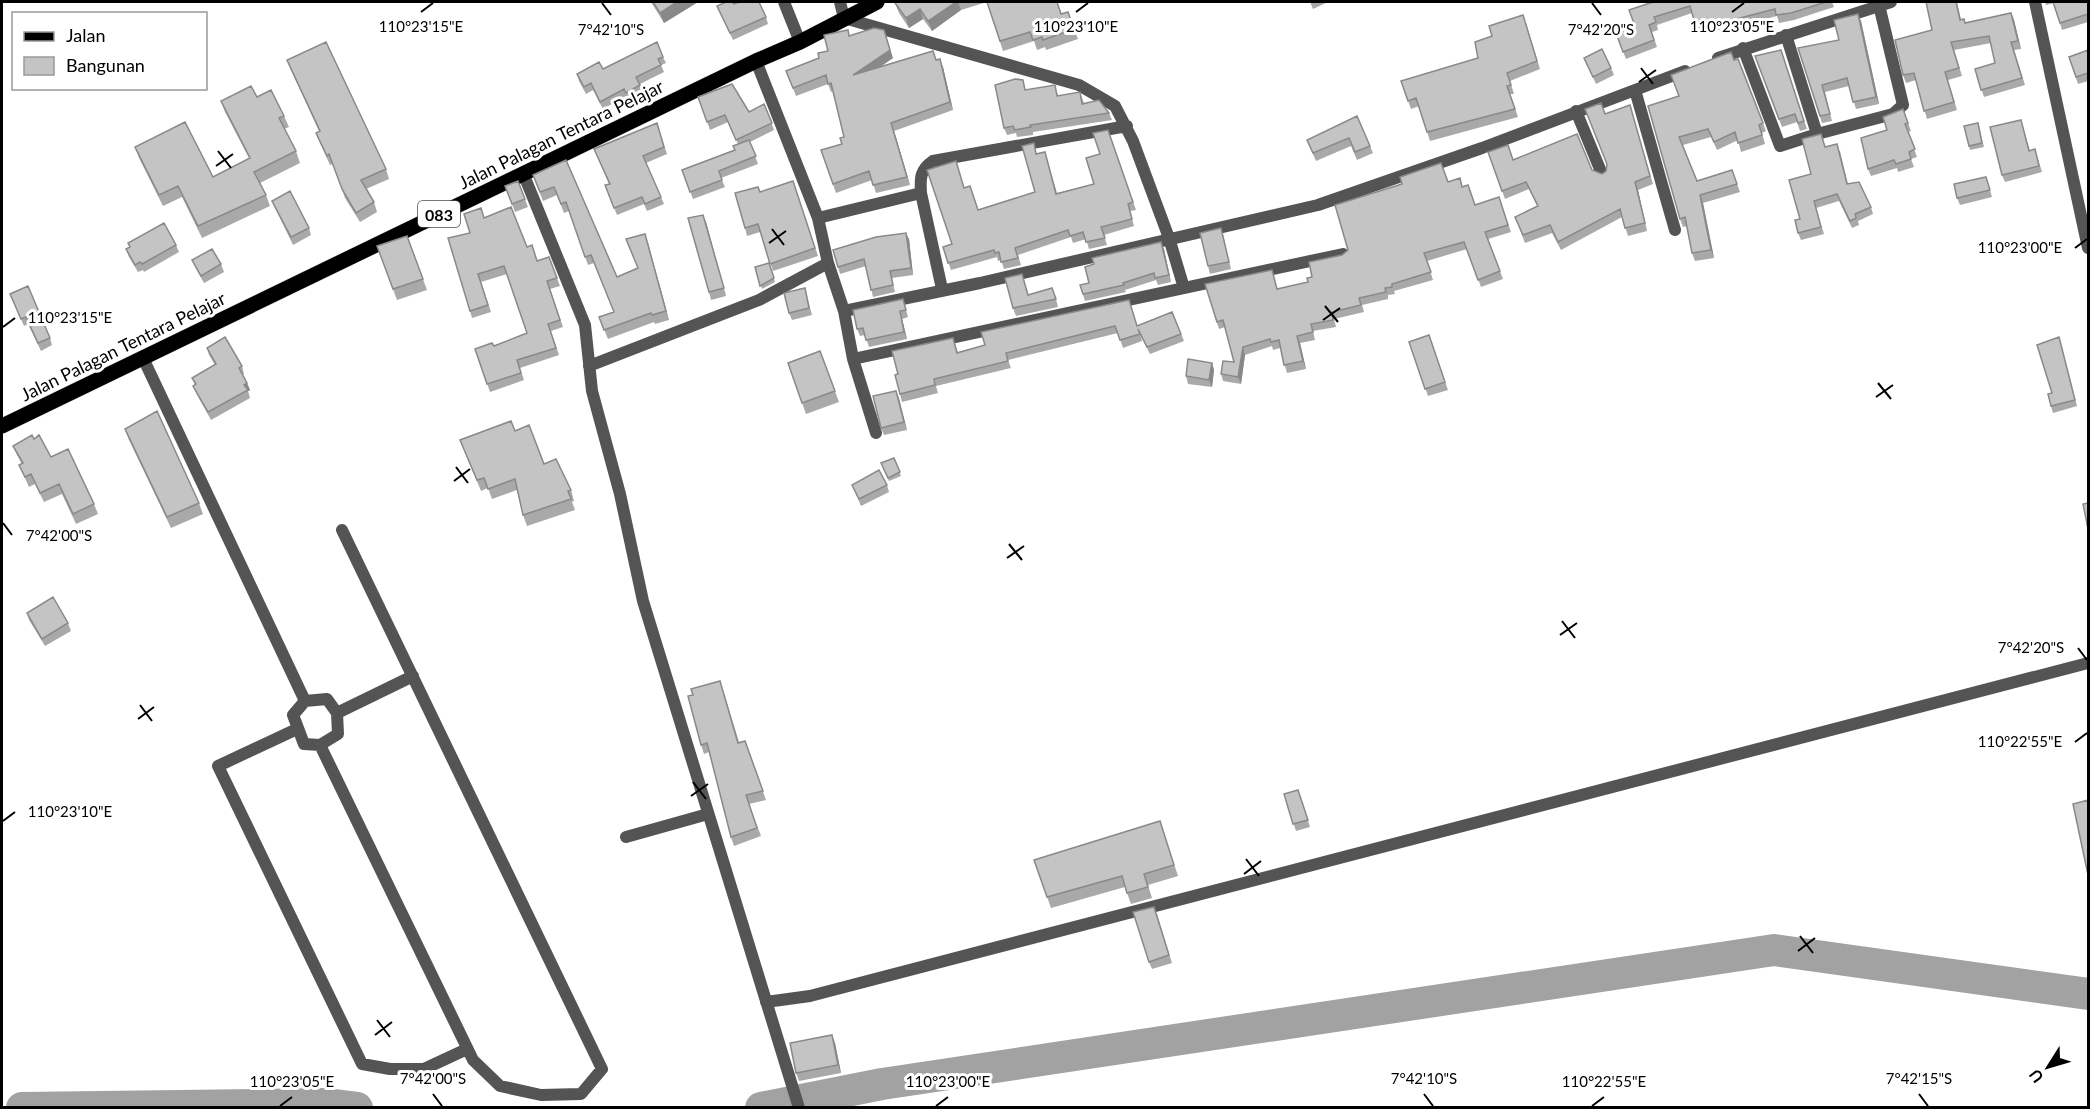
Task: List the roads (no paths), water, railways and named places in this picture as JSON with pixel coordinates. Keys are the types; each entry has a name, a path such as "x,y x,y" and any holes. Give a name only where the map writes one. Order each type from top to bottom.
{"main road":[{"name":"Jalan Palagan Tentara Pelajar","path":"2,426 523,173 800,42 876,2"}],"street":[{"path":"784,2 800,42"},
{"path":"840,2 844,18 1079,85 1115,106 1127,126 1169,238 1184,288"},
{"path":"2035,2 2088,248"},
{"path":"844,311 980,283 1318,205 1482,148 1743,48 1885,3 1904,105 1893,114 1780,146 1743,48"},
{"path":"1786,34 1817,134"},
{"path":"756,61 818,218 828,263 844,311 853,359 876,433"},
{"path":"1635,90 1675,230"},
{"path":"1576,111 1602,174"},
{"path":"942,289 921,193 920,179 924,168 933,161 1127,126"},
{"path":"523,173 585,325 592,391 620,494 643,601 799,1107"},
{"path":"818,218 921,193"},
{"path":"853,359 1343,254"},
{"path":"590,366 759,300 828,263"},
{"path":"143,358 305,700"},
{"path":"320,745 473,1060 500,1086 541,1095 581,1094 602,1069 342,530"},
{"path":"766,1002 810,996 2088,663"},
{"path":"338,712 413,676"},
{"path":"327,699 338,712 338,734 320,745 304,744 293,714 305,700 327,699"},
{"path":"297,729 218,766 362,1064 390,1069 424,1069 467,1049"},
{"path":"626,837 708,814"}],"waterway":[{"path":"761,1108 882,1084 1774,950 2088,994"},
{"path":"22,1108 325,1104 357,1108"}]}
